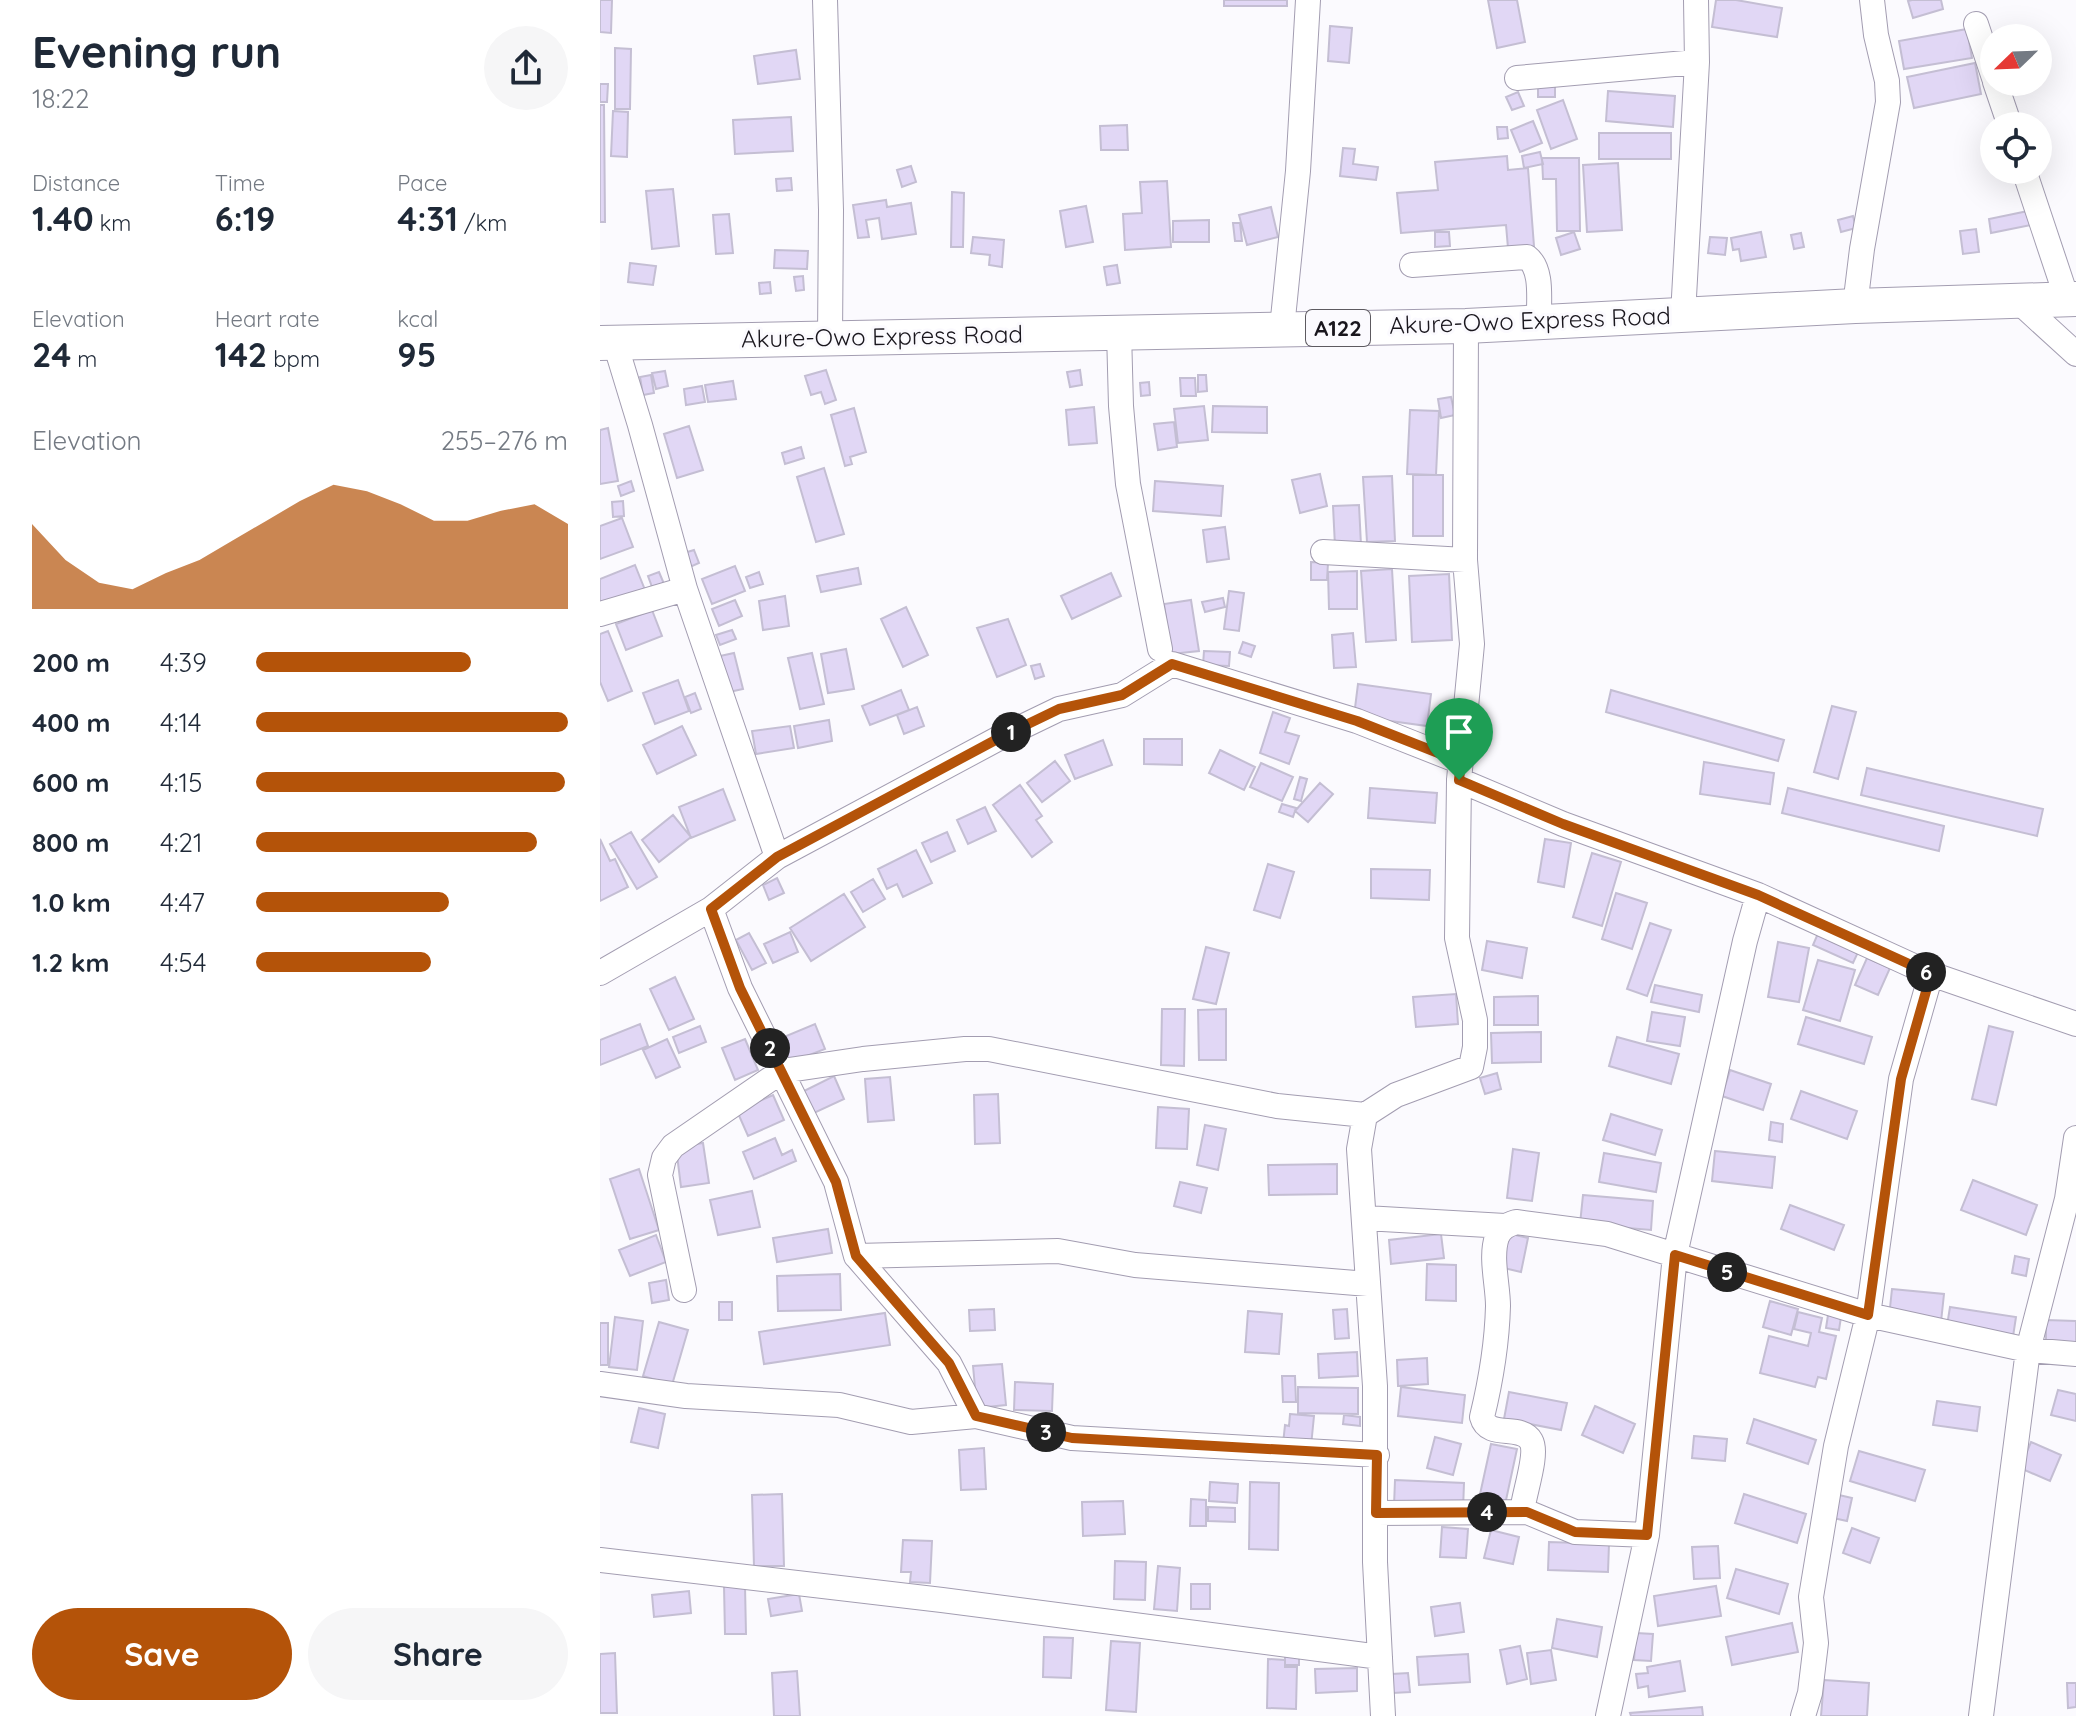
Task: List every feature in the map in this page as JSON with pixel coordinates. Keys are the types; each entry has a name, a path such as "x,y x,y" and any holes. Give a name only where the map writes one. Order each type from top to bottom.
{"highway":[{"name":"Akure-Owo Express Road","path":"607,343 1466,326 1855,306 2071,299"}],"street":[{"path":"825,0 831,210 830,338"},
{"path":"1282,328 1298,171 1308,0"},
{"path":"1683,315 1697,62 1696,0"},
{"path":"1855,306 1888,102 1872,0"},
{"path":"1976,24 1980,36"},
{"path":"1517,78 1697,62"},
{"path":"2029,184 2071,299"},
{"path":"1412,265 1527,257 1535,263 1537,273 1539,323"},
{"path":"2018,301 2076,354"},
{"path":"684,1290 660,1175 664,1158 673,1146 782,1071 877,1057 989,1049 1277,1106 1365,1115 1396,1095 1471,1067 1475,1020 1457,938 1460,771 1472,644 1465,560 1466,326"},
{"path":"1119,332 1128,484 1160,649"},
{"path":"607,343 640,425 685,589 777,857"},
{"path":"1323,552 1465,560"},
{"path":"600,614 685,589"},
{"path":"600,973 711,909 777,857 1017,729 1059,709 1122,695 1172,664 1357,721 1563,824 1758,895 1931,974 2076,1024"},
{"path":"1608,1716 1647,1535 1675,1255 1758,895"},
{"path":"711,909 740,988 836,1182 856,1256 949,1363 976,1416"},
{"path":"1803,1716 1810,1693 1816,1643 1811,1597 1836,1446 1868,1315 1901,1079 1931,974"},
{"path":"1365,1115 1359,1149 1377,1455 1375,1562 1383,1716"},
{"path":"1981,1716 2028,1350 2067,1199 2076,1138"},
{"path":"1365,1218 1505,1226 1516,1222 1607,1234 1868,1315 2028,1350 2076,1354"},
{"path":"1505,1226 1498,1235 1496,1246 1498,1305 1494,1370 1482,1417 1489,1428 1525,1435 1531,1441 1533,1451 1523,1506 1527,1512"},
{"path":"856,1256 1058,1251 1135,1265 1368,1284"},
{"path":"600,1384 686,1396 839,1405 911,1422 976,1416 1072,1438 1377,1455"},
{"path":"1376,1513 1527,1512 1575,1532 1647,1535"},
{"path":"600,1560 942,1600 1380,1657"}],"building":[{"path":"600,0 612,0 611,33 600,32"},
{"path":"1224,0 1287,0 1287,6 1224,6"},
{"path":"1488,0 1517,0 1525,42 1497,48"},
{"path":"1716,0 1736,0 1782,8 1777,37 1712,27"},
{"path":"1941,0 1943,9 1913,18 1908,1"},
{"path":"1330,26 1352,28 1349,63 1328,61"},
{"path":"1967,29 1972,58 1904,69 1899,41"},
{"path":"615,48 631,49 630,109 615,109"},
{"path":"796,50 800,79 758,84 754,56"},
{"path":"1975,63 1980,94 1914,108 1907,77"},
{"path":"600,84 608,84 607,102 600,102"},
{"path":"1555,84 1555,97 1538,97 1538,85"},
{"path":"1608,91 1675,96 1673,127 1606,121"},
{"path":"1518,92 1524,106 1512,110 1506,97"},
{"path":"1563,100 1577,139 1551,149 1537,110"},
{"path":"600,105 604,105 605,222 600,222"},
{"path":"613,111 628,112 627,157 611,156"},
{"path":"791,117 793,151 735,154 733,120"},
{"path":"1533,121 1542,143 1520,152 1511,130"},
{"path":"1127,125 1128,150 1101,150 1100,126"},
{"path":"1497,127 1507,127 1508,138 1498,139"},
{"path":"1599,133 1671,133 1671,159 1599,159"},
{"path":"1343,148 1355,149 1353,164 1378,167 1376,180 1340,176"},
{"path":"1540,152 1543,164 1524,168 1522,156"},
{"path":"1507,156 1508,170 1528,168 1534,246 1508,248 1506,225 1401,233 1397,193 1438,190 1435,162"},
{"path":"1542,158 1579,158 1580,231 1557,231 1556,179 1543,179"},
{"path":"1618,163 1622,230 1587,232 1583,165"},
{"path":"911,166 916,182 902,187 897,170"},
{"path":"791,178 792,190 777,191 776,179"},
{"path":"1167,181 1171,247 1125,250 1123,214 1142,213 1140,182"},
{"path":"673,189 679,246 652,249 646,191"},
{"path":"952,192 964,193 963,247 951,247"},
{"path":"886,200 887,207 911,203 916,234 882,239 879,218 866,220 869,237 858,238 853,205"},
{"path":"1086,206 1093,242 1066,247 1060,211"},
{"path":"1271,207 1278,237 1247,245 1239,215"},
{"path":"2028,211 2031,225 1991,233 1989,219"},
{"path":"729,214 733,253 716,254 713,215"},
{"path":"1853,216 1856,228 1841,232 1838,220"},
{"path":"1209,220 1209,242 1173,242 1173,221"},
{"path":"1233,223 1240,223 1242,241 1235,241"},
{"path":"1976,229 1979,252 1963,254 1960,231"},
{"path":"1435,232 1449,232 1450,246 1435,247"},
{"path":"1574,232 1580,249 1561,255 1556,238"},
{"path":"1761,232 1766,257 1741,261 1739,249 1733,250 1731,238"},
{"path":"1801,233 1804,247 1794,249 1791,235"},
{"path":"973,237 1004,240 1002,267 989,265 990,255 971,253"},
{"path":"1710,237 1727,238 1725,255 1708,253"},
{"path":"775,250 808,251 807,269 774,268"},
{"path":"630,263 656,266 653,285 628,282"},
{"path":"1117,265 1120,283 1107,285 1104,267"},
{"path":"803,276 804,290 796,291 794,277"},
{"path":"770,282 771,293 760,294 759,283"},
{"path":"826,370 836,400 825,404 821,392 811,395 805,376"},
{"path":"1080,370 1082,385 1070,387 1067,372"},
{"path":"665,371 668,386 656,389 652,373"},
{"path":"651,375 654,393 643,395 640,377"},
{"path":"1198,375 1206,375 1207,391 1198,392"},
{"path":"1180,378 1195,378 1196,396 1181,396"},
{"path":"733,381 736,399 708,402 705,385"},
{"path":"1149,382 1150,395 1141,396 1140,383"},
{"path":"702,386 705,402 686,405 684,389"},
{"path":"1451,397 1455,415 1441,418 1438,399"},
{"path":"1204,406 1208,440 1178,443 1174,409"},
{"path":"1213,406 1267,407 1267,433 1212,432"},
{"path":"1094,407 1097,443 1069,445 1066,410"},
{"path":"854,408 866,452 850,457 852,464 845,466 831,415"},
{"path":"1410,410 1439,411 1436,475 1407,474"},
{"path":"1174,422 1177,447 1158,450 1154,424"},
{"path":"689,426 703,470 677,478 664,434"},
{"path":"608,428 618,481 600,484 600,430"},
{"path":"801,447 804,458 785,464 782,453"},
{"path":"824,468 844,534 816,542 797,477"},
{"path":"1320,474 1327,506 1300,513 1292,480"},
{"path":"1413,475 1443,475 1443,536 1413,536"},
{"path":"1392,476 1395,541 1367,542 1363,477"},
{"path":"631,481 634,491 621,496 618,486"},
{"path":"1155,481 1223,486 1221,516 1153,511"},
{"path":"623,501 624,516 613,517 612,502"},
{"path":"1359,505 1361,545 1335,546 1333,506"},
{"path":"622,518 633,547 600,559 600,526"},
{"path":"1225,527 1229,559 1207,562 1203,530"},
{"path":"694,550 699,563 690,567 684,553"},
{"path":"1311,562 1328,563 1327,580 1311,580"},
{"path":"635,565 645,590 600,607 600,579"},
{"path":"735,566 745,591 712,604 702,579"},
{"path":"858,568 861,584 821,592 817,576"},
{"path":"1392,569 1396,640 1366,642 1361,571"},
{"path":"1357,571 1357,609 1329,609 1328,572"},
{"path":"659,572 667,591 655,595 648,576"},
{"path":"759,572 763,584 750,588 746,577"},
{"path":"1111,573 1121,596 1072,619 1061,596"},
{"path":"1449,574 1452,640 1412,642 1409,576"},
{"path":"1229,591 1244,593 1239,631 1224,629"},
{"path":"785,596 789,626 763,630 759,601"},
{"path":"1223,598 1225,607 1205,612 1202,602"},
{"path":"735,600 742,616 719,626 712,609"},
{"path":"1191,600 1199,651 1171,654 1164,604"},
{"path":"906,607 928,655 903,667 881,619"},
{"path":"652,610 662,636 626,650 616,624"},
{"path":"1008,619 1026,665 997,677 977,628"},
{"path":"732,630 736,639 720,645 716,635"},
{"path":"608,631 632,691 608,701 600,682 600,634"},
{"path":"1353,633 1356,667 1334,668 1332,635"},
{"path":"1243,642 1255,646 1251,657 1239,653"},
{"path":"846,649 854,689 828,693 821,654"},
{"path":"1204,651 1230,652 1229,666 1203,665"},
{"path":"734,653 743,689 729,692 720,656"},
{"path":"812,653 824,704 800,709 788,658"},
{"path":"1040,664 1044,676 1035,679 1031,666"},
{"path":"678,680 689,711 655,724 643,693"},
{"path":"1358,684 1431,694 1427,726 1354,716"},
{"path":"901,690 909,710 870,725 862,706"},
{"path":"1611,690 1784,740 1778,761 1606,712"},
{"path":"695,693 701,709 691,713 685,697"},
{"path":"1832,706 1856,712 1838,779 1814,772"},
{"path":"917,707 924,726 904,734 897,715"},
{"path":"1273,712 1290,718 1285,732 1299,736 1289,764 1260,753"},
{"path":"829,720 832,741 798,748 794,726"},
{"path":"682,726 696,755 657,774 643,745"},
{"path":"790,726 794,748 756,754 752,731"},
{"path":"1144,739 1182,739 1182,765 1144,764"},
{"path":"1103,740 1112,765 1075,779 1065,755"},
{"path":"1220,750 1255,767 1244,790 1209,773"},
{"path":"1055,761 1070,781 1042,802 1027,783"},
{"path":"1704,762 1774,773 1770,804 1700,794"},
{"path":"1261,763 1293,777 1282,801 1250,787"},
{"path":"1867,768 2043,809 2037,836 1861,795"},
{"path":"1300,777 1307,779 1301,801 1294,799"},
{"path":"1320,783 1333,794 1308,822 1295,811"},
{"path":"1020,785 1042,816 1036,820 1052,842 1032,857 993,805"},
{"path":"1370,788 1437,793 1435,823 1368,818"},
{"path":"1788,788 1944,826 1939,851 1782,813"},
{"path":"723,789 735,820 691,838 679,807"},
{"path":"1282,804 1296,808 1293,817 1279,812"},
{"path":"985,807 996,831 968,844 957,820"},
{"path":"673,815 691,837 659,862 642,840"},
{"path":"631,832 657,877 637,889 610,844"},
{"path":"947,832 955,851 931,862 922,843"},
{"path":"600,839 610,861 615,859 628,887 600,901"},
{"path":"1545,839 1571,843 1564,887 1538,882"},
{"path":"916,850 932,883 903,897 897,884 887,889 878,869"},
{"path":"1592,853 1621,862 1602,926 1573,917"},
{"path":"1268,864 1294,872 1280,918 1254,910"},
{"path":"1371,869 1430,870 1429,900 1371,898"},
{"path":"777,878 784,893 769,900 763,885"},
{"path":"873,879 885,899 863,912 851,892"},
{"path":"1616,893 1647,903 1632,949 1602,939"},
{"path":"844,894 865,927 811,961 790,928"},
{"path":"1650,923 1671,930 1647,996 1627,989"},
{"path":"1819,931 1859,950 1853,963 1813,945"},
{"path":"790,932 798,952 773,963 764,944"},
{"path":"749,933 766,963 752,970 736,940"},
{"path":"1487,941 1527,948 1522,978 1482,970"},
{"path":"1778,942 1809,948 1799,1002 1768,997"},
{"path":"1206,947 1229,953 1216,1004 1193,999"},
{"path":"1867,958 1890,968 1878,995 1855,985"},
{"path":"1818,960 1855,970 1840,1021 1803,1010"},
{"path":"675,977 694,1019 669,1030 650,989"},
{"path":"1655,985 1702,995 1699,1012 1651,1002"},
{"path":"1456,994 1458,1024 1416,1027 1413,997"},
{"path":"1538,996 1538,1025 1494,1025 1494,997"},
{"path":"1162,1009 1185,1009 1184,1066 1161,1065"},
{"path":"1226,1009 1226,1060 1199,1060 1198,1010"},
{"path":"1652,1012 1685,1017 1680,1046 1647,1041"},
{"path":"1806,1017 1872,1037 1864,1064 1798,1044"},
{"path":"640,1024 648,1046 600,1065 600,1040"},
{"path":"815,1024 825,1049 789,1063 779,1039"},
{"path":"700,1026 706,1042 679,1053 673,1037"},
{"path":"1989,1026 2013,1032 1996,1105 1972,1099"},
{"path":"1541,1032 1541,1062 1492,1063 1491,1033"},
{"path":"1617,1037 1679,1054 1671,1084 1609,1066"},
{"path":"667,1039 680,1067 656,1078 643,1050"},
{"path":"745,1039 758,1070 735,1080 722,1048"},
{"path":"1730,1070 1771,1084 1763,1110 1722,1096"},
{"path":"1497,1073 1501,1089 1485,1094 1480,1078"},
{"path":"834,1076 844,1099 814,1113 804,1091"},
{"path":"890,1077 894,1120 868,1122 865,1079"},
{"path":"1801,1091 1857,1111 1847,1139 1791,1119"},
{"path":"998,1094 1000,1143 975,1144 974,1095"},
{"path":"773,1095 784,1120 748,1136 737,1111"},
{"path":"1158,1107 1189,1109 1187,1149 1156,1148"},
{"path":"1611,1114 1662,1130 1655,1155 1603,1140"},
{"path":"1771,1122 1783,1124 1782,1142 1769,1140"},
{"path":"1205,1125 1226,1129 1218,1170 1197,1165"},
{"path":"775,1138 782,1155 792,1150 796,1161 754,1179 743,1152"},
{"path":"703,1143 709,1183 681,1187 676,1147"},
{"path":"1513,1149 1539,1153 1532,1201 1507,1198"},
{"path":"1715,1151 1775,1157 1772,1188 1712,1181"},
{"path":"1604,1153 1661,1163 1656,1192 1599,1182"},
{"path":"1337,1164 1337,1194 1269,1195 1268,1165"},
{"path":"639,1169 659,1230 630,1239 610,1179"},
{"path":"1973,1180 2037,1205 2026,1235 1961,1210"},
{"path":"1180,1182 1207,1188 1201,1213 1174,1206"},
{"path":"752,1191 760,1227 718,1235 710,1200"},
{"path":"1583,1195 1653,1201 1651,1230 1580,1224"},
{"path":"1790,1205 1844,1225 1834,1250 1781,1229"},
{"path":"828,1229 832,1253 777,1262 773,1238"},
{"path":"1502,1232 1528,1238 1521,1272 1495,1266"},
{"path":"1441,1234 1444,1258 1391,1264 1389,1240"},
{"path":"656,1235 666,1262 630,1276 619,1250"},
{"path":"2015,1256 2029,1259 2026,1276 2012,1273"},
{"path":"1427,1264 1456,1265 1456,1301 1426,1300"},
{"path":"840,1274 841,1310 778,1311 777,1276"},
{"path":"666,1280 669,1300 652,1303 649,1283"},
{"path":"1892,1289 1944,1294 1941,1322 1889,1317"},
{"path":"1770,1301 1798,1309 1791,1335 1763,1327"},
{"path":"719,1302 732,1302 732,1320 719,1320"},
{"path":"1950,1307 2016,1317 2012,1343 1946,1332"},
{"path":"994,1309 995,1330 970,1331 969,1310"},
{"path":"1347,1309 1349,1338 1335,1339 1333,1310"},
{"path":"1248,1311 1282,1314 1279,1354 1245,1352"},
{"path":"1798,1312 1822,1318 1819,1332 1836,1336 1826,1379 1818,1377 1815,1387 1760,1373 1769,1336 1808,1346 1811,1333 1794,1329"},
{"path":"885,1313 890,1345 764,1364 759,1332"},
{"path":"1828,1315 1841,1317 1839,1330 1826,1328"},
{"path":"615,1317 643,1321 637,1370 609,1367"},
{"path":"2046,1320 2076,1321 2076,1347 2046,1346"},
{"path":"659,1322 688,1330 672,1385 643,1376"},
{"path":"600,1323 608,1323 608,1365 600,1365"},
{"path":"1357,1352 1358,1376 1319,1378 1318,1354"},
{"path":"1427,1358 1428,1384 1398,1386 1397,1360"},
{"path":"1002,1364 1006,1405 977,1408 973,1366"},
{"path":"1282,1376 1295,1376 1296,1402 1283,1402"},
{"path":"1015,1382 1053,1384 1052,1411 1014,1410"},
{"path":"1298,1387 1358,1388 1358,1414 1298,1413"},
{"path":"1401,1387 1465,1395 1462,1423 1398,1416"},
{"path":"2058,1390 2076,1394 2076,1421 2051,1415"},
{"path":"1509,1392 1567,1403 1561,1430 1504,1419"},
{"path":"1937,1401 1980,1407 1977,1431 1933,1425"},
{"path":"1595,1406 1635,1424 1623,1453 1582,1435"},
{"path":"639,1408 665,1414 658,1448 631,1442"},
{"path":"1290,1414 1314,1416 1311,1446 1283,1444"},
{"path":"1344,1415 1360,1417 1360,1426 1343,1424"},
{"path":"1754,1419 1816,1440 1808,1464 1747,1443"},
{"path":"1694,1436 1727,1439 1725,1461 1692,1458"},
{"path":"1435,1437 1461,1444 1453,1475 1427,1468"},
{"path":"2031,1442 2061,1455 2050,1481 2020,1468"},
{"path":"1491,1444 1517,1449 1503,1514 1477,1508"},
{"path":"984,1448 986,1489 961,1490 959,1450"},
{"path":"1859,1451 1925,1470 1915,1501 1850,1481"},
{"path":"1395,1480 1464,1483 1463,1510 1394,1506"},
{"path":"1210,1482 1238,1484 1237,1503 1209,1501"},
{"path":"1250,1482 1279,1483 1278,1550 1249,1549"},
{"path":"782,1494 784,1566 754,1566 752,1495"},
{"path":"1744,1494 1806,1514 1797,1543 1735,1523"},
{"path":"1839,1495 1852,1498 1847,1521 1833,1518"},
{"path":"1191,1499 1206,1500 1206,1526 1190,1526"},
{"path":"1123,1501 1125,1534 1083,1536 1082,1502"},
{"path":"1208,1507 1235,1508 1235,1522 1208,1521"},
{"path":"1442,1527 1468,1529 1466,1558 1440,1557"},
{"path":"1852,1528 1879,1538 1870,1563 1843,1553"},
{"path":"1491,1530 1519,1537 1513,1564 1484,1558"},
{"path":"903,1540 932,1541 930,1583 910,1582 911,1572 901,1572"},
{"path":"1549,1542 1609,1544 1608,1572 1548,1570"},
{"path":"1718,1546 1720,1578 1694,1579 1692,1547"},
{"path":"1115,1561 1146,1562 1145,1600 1114,1599"},
{"path":"1158,1566 1180,1568 1177,1611 1154,1609"},
{"path":"1736,1569 1788,1584 1779,1614 1727,1598"},
{"path":"1191,1584 1210,1584 1210,1609 1191,1609"},
{"path":"724,1586 745,1586 746,1634 725,1634"},
{"path":"1716,1586 1721,1616 1658,1626 1654,1596"},
{"path":"689,1591 691,1613 654,1617 652,1595"},
{"path":"799,1594 802,1611 771,1616 768,1599"},
{"path":"1460,1603 1464,1632 1435,1636 1431,1607"},
{"path":"1557,1619 1602,1627 1597,1657 1552,1648"},
{"path":"1792,1623 1798,1652 1732,1665 1726,1637"},
{"path":"1636,1633 1653,1634 1651,1661 1634,1660"},
{"path":"1044,1637 1073,1638 1071,1678 1043,1677"},
{"path":"1111,1641 1140,1643 1136,1712 1106,1710"},
{"path":"1520,1646 1527,1679 1507,1684 1500,1650"},
{"path":"1551,1650 1556,1680 1531,1684 1527,1653"},
{"path":"615,1653 617,1713 600,1713 600,1654"},
{"path":"1285,1654 1299,1654 1299,1665 1285,1665"},
{"path":"1468,1654 1470,1682 1419,1685 1417,1657"},
{"path":"1268,1659 1285,1660 1285,1667 1297,1667 1296,1709 1267,1708"},
{"path":"1680,1661 1685,1691 1649,1697 1648,1686 1638,1688 1636,1674 1648,1673 1647,1667"},
{"path":"1357,1668 1357,1691 1316,1693 1315,1669"},
{"path":"797,1671 800,1716 774,1716 772,1673"},
{"path":"1408,1673 1410,1692 1393,1693 1392,1674"},
{"path":"1824,1680 1869,1683 1867,1716 1821,1716"},
{"path":"2067,1683 2076,1683 2076,1707 2068,1708"},
{"path":"1702,1707 1703,1716 1631,1716 1630,1713"}],"route":[{"path":"1172,664 1357,721 1461,762 1459,780 1563,824 1758,895 1931,974 1901,1079 1868,1315 1675,1255 1647,1535 1575,1532 1527,1512 1376,1513 1377,1455 1072,1438 976,1416 949,1363 856,1256 836,1182 740,988 711,909 777,857 1003,736 1059,709 1122,695 1172,664"}]}
